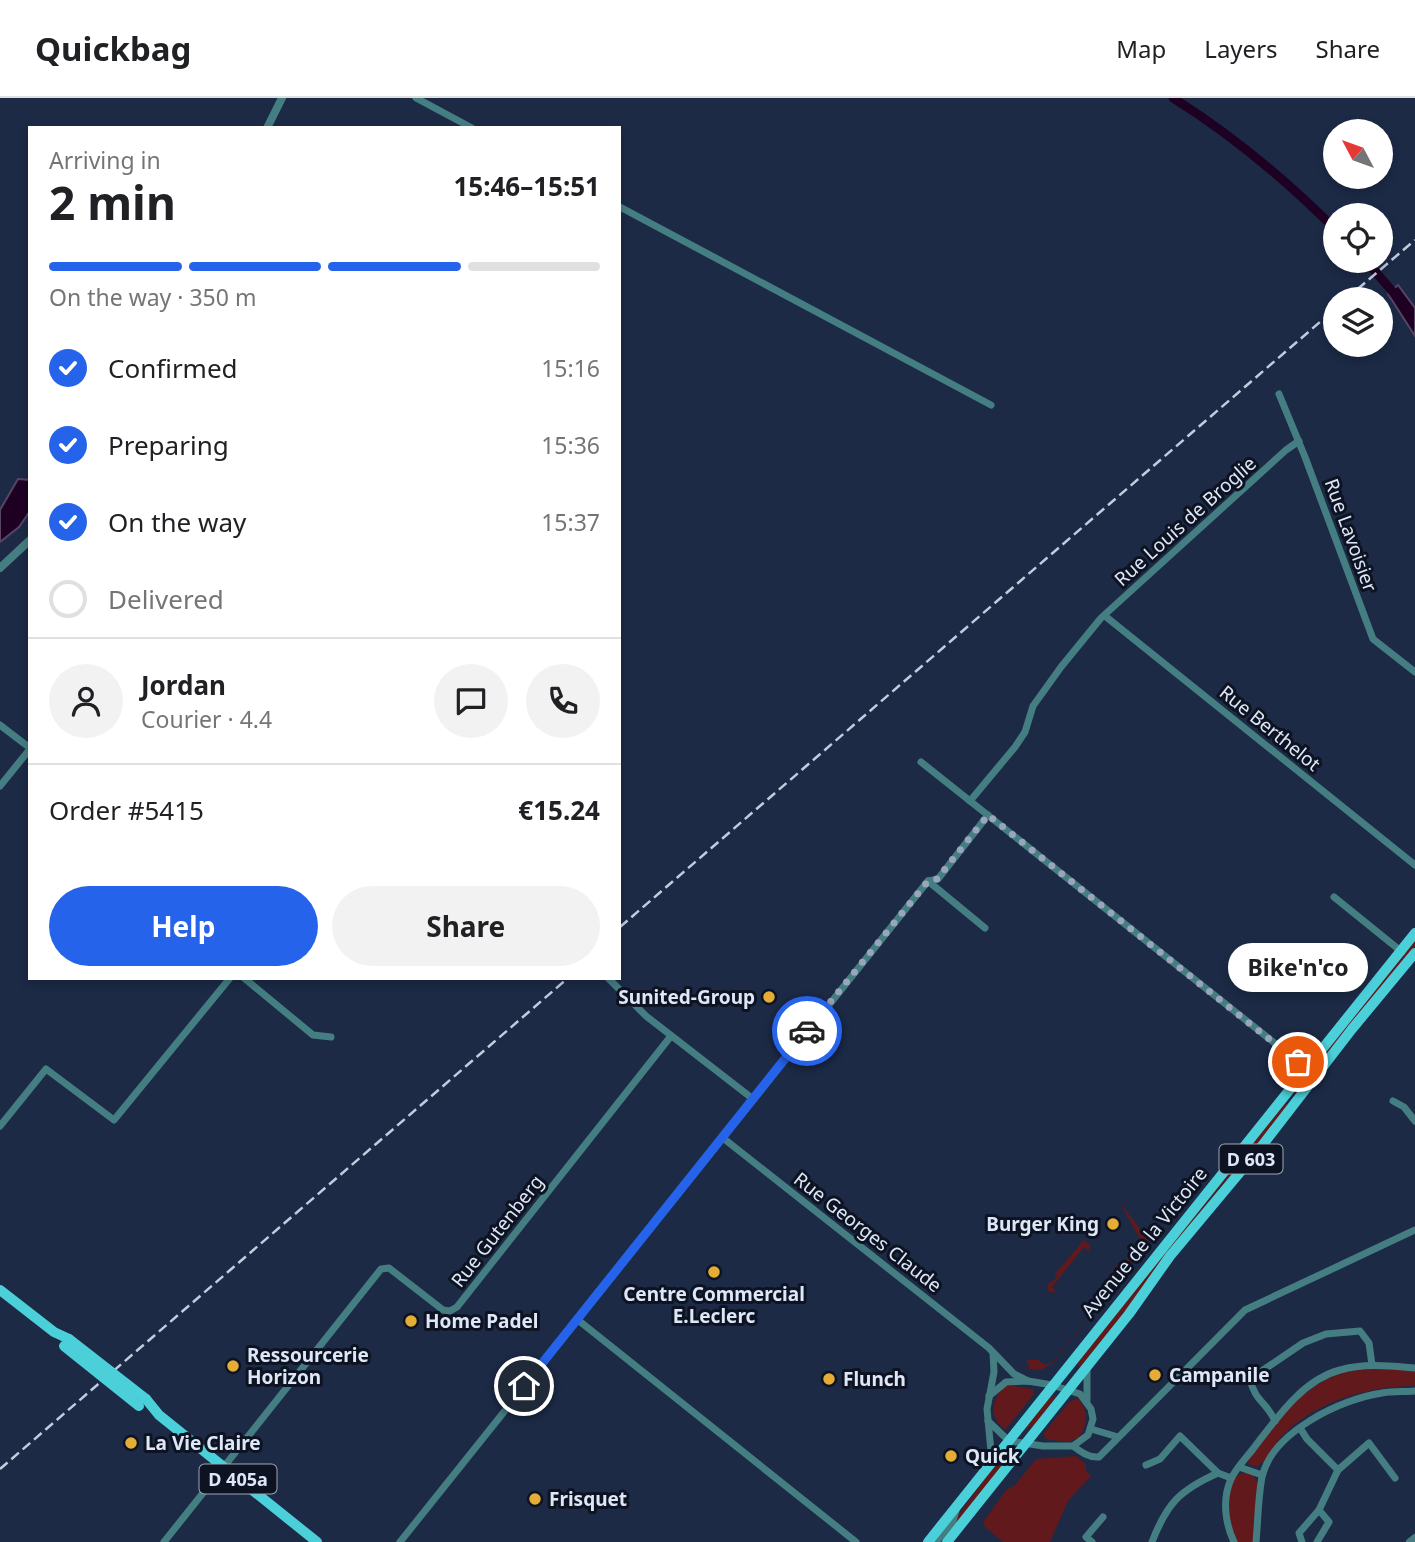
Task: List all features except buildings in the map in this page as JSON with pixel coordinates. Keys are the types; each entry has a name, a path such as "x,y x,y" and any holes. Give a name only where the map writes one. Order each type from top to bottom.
{"main road":[{"name":"Avenue de la Victoire","path":"928,1542 1415,933"},
{"name":"Avenue de la Victoire","path":"947,1542 1087,1366 1187,1234 1415,953"},
{"name":"D 405a","path":"0,1290 317,1542"}],"street":[{"path":"268,126 282,98"},
{"path":"416,98 468,126"},
{"path":"621,208 991,405"},
{"name":"Rue Lavoisier","path":"1279,394 1373,639 1415,672"},
{"name":"Rue Louis de Broglie","path":"970,801 1015,747 1025,732 1033,706 1060,667 1105,616 1299,441"},
{"path":"1286,450 1305,457"},
{"path":"0,568 28,542"},
{"name":"Rue Berthelot","path":"1105,616 1415,865"},
{"path":"0,725 28,747"},
{"path":"0,786 28,751"},
{"path":"921,762 1306,1068"},
{"path":"401,1541 928,881 937,879 988,815"},
{"path":"928,881 985,928"},
{"path":"1334,897 1402,951"},
{"path":"0,1126 46,1069 114,1120 228,980"},
{"path":"246,980 313,1035 331,1037"},
{"path":"610,980 646,1016 754,1099"},
{"name":"Rue Gutenberg","path":"223,1467 381,1269 389,1268 443,1310 450,1311 457,1307 671,1036"},
{"path":"1393,1101 1404,1107 1415,1121"},
{"name":"Rue Georges Claude","path":"723,1138 993,1352 1014,1374 1028,1381"},
{"path":"1073,1446 1093,1458 1099,1457 1245,1310 1415,1230"},
{"path":"578,1320 856,1542"},
{"path":"1275,1421 1271,1411 1253,1395 1250,1379 1286,1353 1326,1334 1360,1331 1369,1343 1372,1365"},
{"path":"992,1462 988,1421 994,1372 993,1352"},
{"path":"1234,1542 1227,1525 1226,1512 1231,1478 1275,1421 1303,1391 1320,1378 1339,1370 1372,1365 1415,1368"},
{"path":"988,1421 1009,1440 1073,1446 1083,1441 1091,1429 1091,1409 1087,1400 1087,1366"},
{"path":"989,1396 1006,1382 1028,1381 1069,1389 1087,1400"},
{"path":"1256,1542 1262,1475 1280,1445 1315,1417 1360,1399 1382,1393 1415,1391"},
{"path":"1300,1428 1307,1439 1338,1470"},
{"path":"1091,1429 1118,1437"},
{"path":"1146,1465 1160,1458 1180,1436 1218,1473 1231,1478"},
{"path":"1302,1542 1298,1533 1319,1510 1338,1470 1369,1443 1395,1478"},
{"path":"1239,1466 1262,1475"},
{"path":"164,1542 223,1467"},
{"path":"1152,1542 1161,1519 1182,1492 1218,1473"},
{"path":"936,1542 953,1521 959,1504"},
{"path":"1317,1542 1329,1522 1319,1510"},
{"path":"1092,1542 1086,1537 1103,1517"},
{"path":"1410,1542 1415,1538"}],"shaded area":[{"path":"1398,285 1415,308 1415,336 1393,302 1393,290"},
{"path":"18,479 28,480 28,514 19,527 0,542 0,510"},
{"path":"1415,939 1415,947 1297,1095 1292,1091"},
{"path":"1283,1102 1289,1106 1210,1199 1080,1367 1076,1363"},
{"path":"1119,1201 1149,1241 1112,1286 1107,1281 1110,1274 1141,1247 1140,1239"},
{"path":"1084,1240 1090,1245 1089,1251 1084,1247 1052,1287 1056,1291 1051,1293 1047,1289 1048,1283 1052,1282 1057,1276 1055,1274"},
{"path":"1103,1287 1109,1291 1053,1363 1041,1370 1028,1369 1029,1364 1026,1362 1030,1359 1045,1365 1053,1362 1104,1297 1097,1290"},
{"path":"1364,1368 1415,1370 1415,1386 1362,1392 1328,1404 1297,1422 1260,1464 1256,1467 1249,1464 1247,1458 1284,1414 1311,1389 1326,1379"},
{"path":"1005,1386 1033,1389 1034,1394 1005,1430 996,1420 993,1408 996,1397"},
{"path":"1057,1395 1035,1425 1023,1431 1047,1399"},
{"path":"1077,1398 1084,1407 1086,1417 1078,1438 1068,1442 1045,1439 1044,1433 1068,1403"},
{"path":"1001,1456 1007,1461 942,1542 939,1542"},
{"path":"1076,1456 1086,1465 1086,1471 1091,1476 1068,1501 1050,1542 1003,1542 984,1526 984,1521 1006,1490 1015,1485 1036,1459"},
{"path":"1246,1472 1252,1474 1259,1485 1253,1542 1237,1542 1229,1513 1230,1491 1238,1475"}],"waterway":[{"path":"1173,98 1258,159 1323,218"},
{"path":"1376,273 1399,299"}],"railway":[{"path":"1360,287 1415,240"},
{"path":"621,926 1323,319"},
{"path":"0,1469 566,980"}],"way so far":[{"path":"807,1031 928,881 937,879 988,815 1298,1062"}],"place":[{"name":"Sunited-Group","path":"769,997"},
{"name":"Bike'n'co","path":"1298,1062"},
{"name":"Burger King","path":"1113,1224"},
{"name":"Centre Commercial E.Leclerc","path":"714,1272"},
{"name":"Home Padel","path":"411,1321"},
{"name":"Ressourcerie Horizon","path":"233,1366"},
{"name":"Campanile","path":"1155,1375"},
{"name":"Flunch","path":"829,1379"},
{"name":"La Vie Claire","path":"131,1443"},
{"name":"Quick","path":"951,1456"},
{"name":"Frisquet","path":"535,1499"}],"route":[{"path":"524,1386 807,1031"}]}
